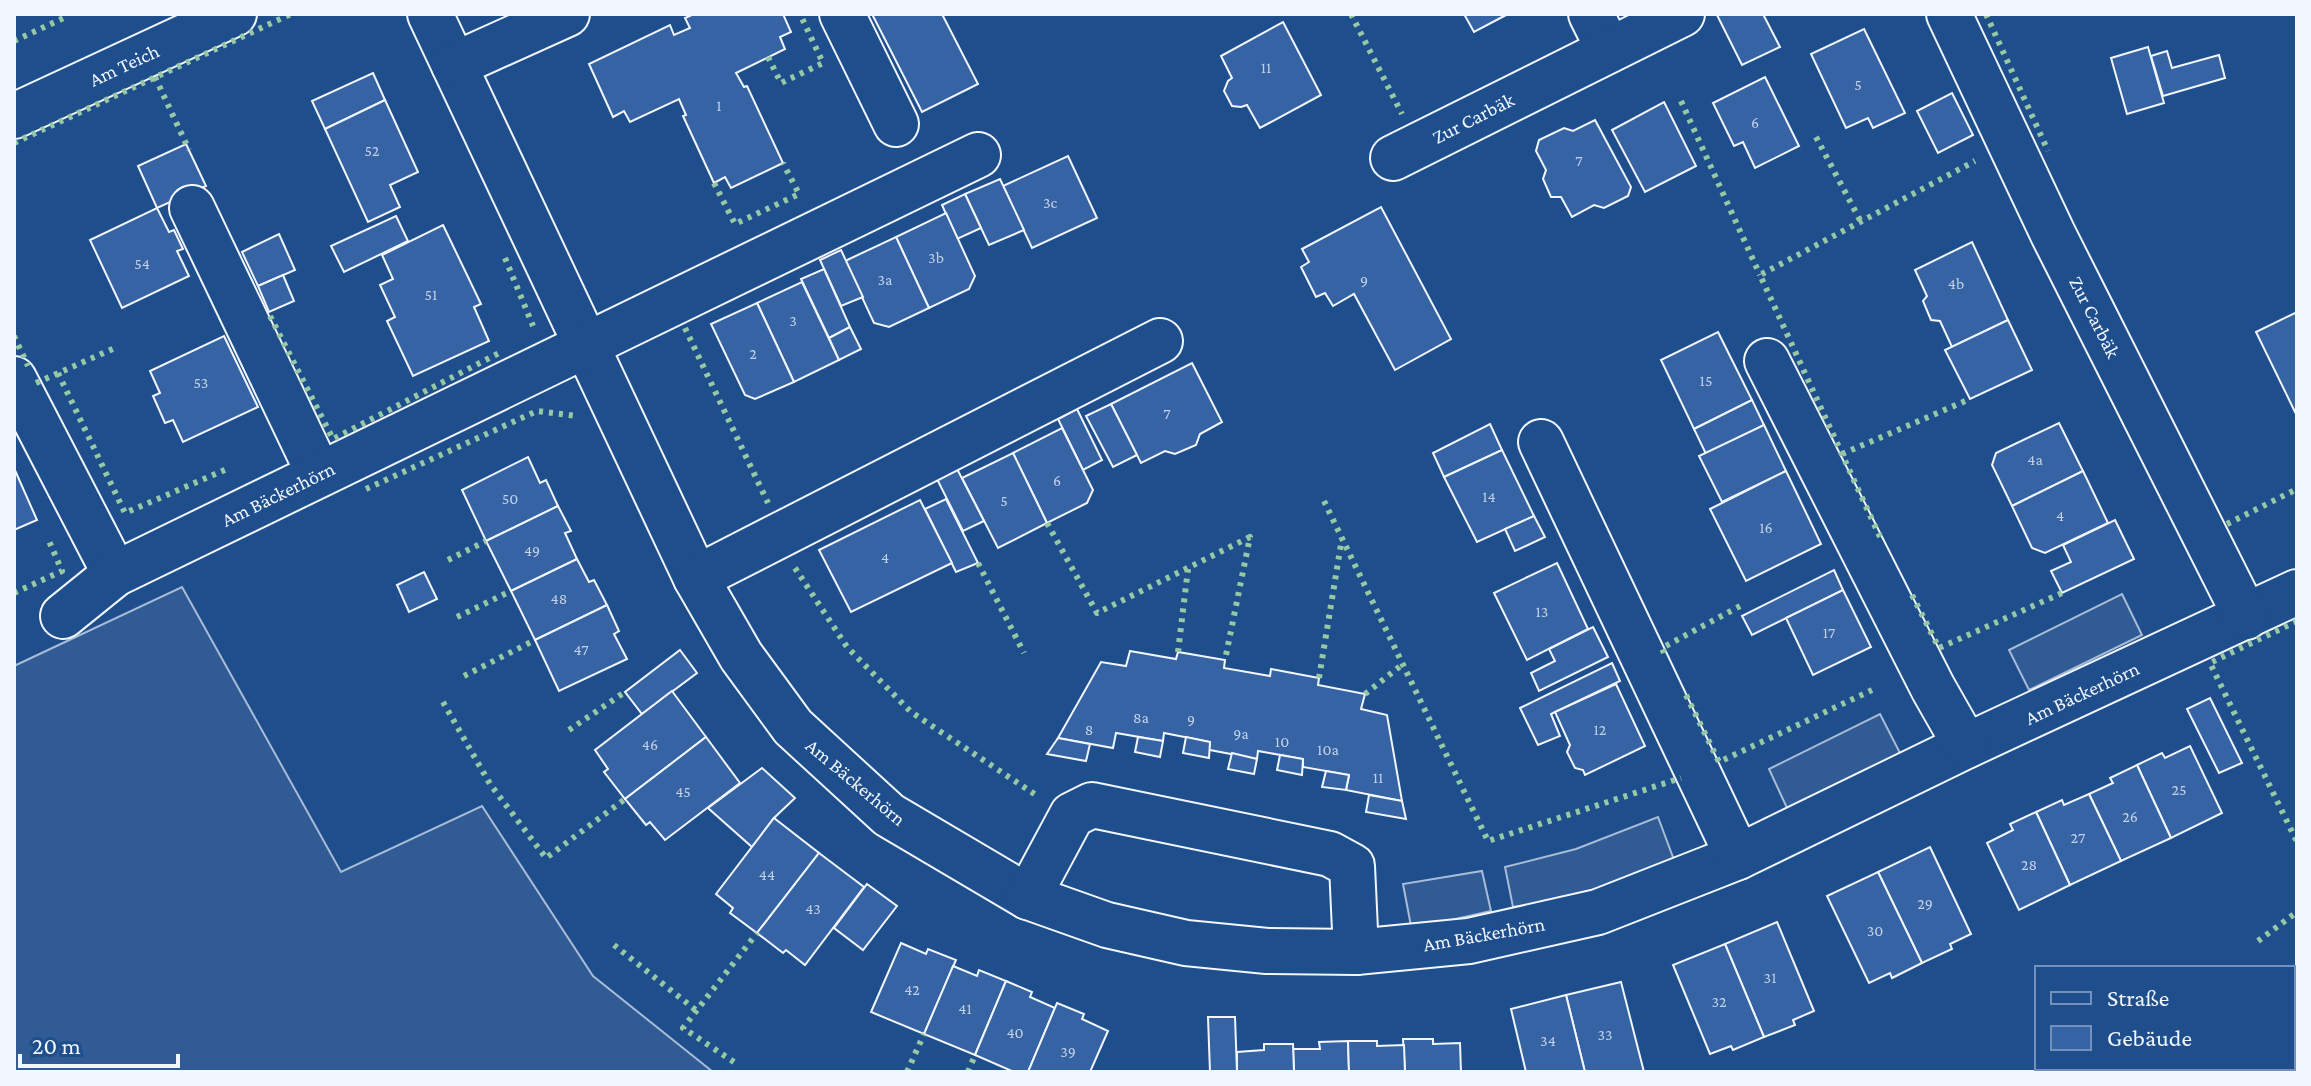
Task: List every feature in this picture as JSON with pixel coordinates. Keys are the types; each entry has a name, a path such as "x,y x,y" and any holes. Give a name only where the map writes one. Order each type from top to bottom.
{"street":[{"name":"Am Teich","path":"14,116 234,14"},
{"name":"Am Bäckerhörn","path":"430,14 696,578 741,656 793,727 889,815 1028,897 1107,925 1186,943 1267,951 1356,952 1469,941 1598,912 1738,857 1966,746 2297,592"},
{"path":"454,65 567,14"},
{"path":"842,14 896,124"},
{"name":"Zur Carbäk","path":"1393,158 1600,32 1682,14"},
{"name":"Zur Carbäk","path":"1949,14 2053,234 2246,617"},
{"name":"Am Bäckerhörn","path":"63,616 115,574 978,155"},
{"path":"192,208 319,474"},
{"path":"696,578 1160,341"},
{"path":"1767,361 1933,688 1966,746"},
{"path":"14,379 115,574"},
{"path":"1541,442 1738,857"},
{"path":"1028,897 1072,815 1092,805 1330,854 1352,866 1356,952"}],"shaded area":[{"path":"182,587 341,872 482,806 593,976 713,1072 14,1072 14,666"},
{"path":"2122,594 2142,635 2029,690 2009,650"},
{"path":"1880,714 1900,753 1787,808 1769,769"},
{"path":"1658,817 1674,860 1627,879 1553,902 1513,907 1505,867 1576,849"},
{"path":"1482,871 1491,911 1411,926 1403,884"}],"building":[{"path":"694,14 783,14 791,32 780,37 785,49 736,73 744,87 747,86 783,163 731,188 725,177 714,183 683,116 686,115 679,99 630,122 624,111 613,117 589,64 670,25 674,35 690,28 685,18"},
{"path":"872,14 942,14 978,84 922,112"},
{"path":"1464,14 1508,14 1474,32"},
{"path":"1763,14 1780,47 1742,65 1717,15"},
{"path":"1283,22 1321,95 1260,128 1247,105 1232,106 1224,91 1232,78 1221,56"},
{"path":"1864,29 1905,113 1873,128 1868,118 1846,128 1811,54"},
{"path":"2148,47 2164,103 2127,114 2111,58"},
{"path":"2167,51 2172,68 2219,55 2225,78 2163,96 2151,56"},
{"path":"373,73 385,100 325,129 312,101"},
{"path":"1765,77 1799,146 1755,168 1743,142 1734,146 1713,103"},
{"path":"1952,93 1973,135 1938,153 1917,111"},
{"path":"385,100 418,172 390,185 400,207 368,222 325,129"},
{"path":"1664,102 1696,166 1645,192 1612,130"},
{"path":"1595,120 1631,187 1628,196 1604,208 1594,205 1572,217 1561,197 1551,197 1543,179 1546,170 1536,151 1539,140 1564,128 1573,131"},
{"path":"186,144 206,186 157,208 138,166"},
{"path":"1068,156 1097,218 1032,248 1003,186"},
{"path":"1000,179 1024,230 989,245 965,194"},
{"path":"965,194 981,228 957,239 942,205"},
{"path":"1381,207 1451,339 1395,370 1354,294 1333,306 1325,293 1316,297 1301,267 1309,262 1302,249"},
{"path":"157,208 169,232 174,230 183,249 177,251 189,276 122,308 90,240"},
{"path":"946,213 975,276 969,289 929,308 896,237"},
{"path":"396,216 408,241 344,272 331,246"},
{"path":"443,225 481,304 474,307 489,341 413,376 387,321 395,317 380,285 393,279 382,255"},
{"path":"279,234 295,270 258,286 242,252"},
{"path":"896,237 929,308 889,327 874,323 845,261"},
{"path":"1972,242 2008,320 1952,347 1940,321 1931,320 1923,301 1927,296 1915,270"},
{"path":"841,250 863,297 841,306 820,260"},
{"path":"824,269 850,327 829,338 801,279"},
{"path":"283,275 294,301 269,312 258,286"},
{"path":"802,282 839,360 794,382 757,303"},
{"path":"757,303 794,382 755,399 745,395 711,324"},
{"path":"2297,312 2297,416 2256,332"},
{"path":"2008,320 2032,370 1970,399 1945,350"},
{"path":"850,327 861,349 839,360 829,338"},
{"path":"1718,332 1752,400 1694,429 1661,360"},
{"path":"224,336 258,407 183,442 173,420 165,423 153,396 160,393 150,371"},
{"path":"1192,363 1222,422 1200,434 1196,445 1175,454 1165,451 1141,463 1111,404"},
{"path":"1752,400 1764,425 1706,454 1694,429"},
{"path":"1111,404 1137,455 1113,467 1086,416"},
{"path":"1077,409 1102,460 1083,470 1058,419"},
{"path":"2059,423 2083,471 2012,506 1992,465 1996,453"},
{"path":"1490,424 1502,450 1444,477 1433,453"},
{"path":"1764,425 1786,471 1722,502 1699,456"},
{"path":"1062,428 1093,490 1087,503 1047,523 1013,453"},
{"path":"1502,450 1534,516 1477,542 1444,477"},
{"path":"1013,453 1047,523 998,548 962,478"},
{"path":"528,457 540,483 546,480 558,506 486,541 462,490"},
{"path":"955,465 984,521 963,531 935,475"},
{"path":"14,468 37,520 14,530"},
{"path":"1786,471 1821,544 1746,581 1710,509"},
{"path":"2083,471 2108,523 2045,553 2032,548 2012,506"},
{"path":"946,499 978,563 956,572 925,509"},
{"path":"920,500 952,563 851,612 819,550"},
{"path":"558,506 571,531 565,533 577,559 511,591 486,541"},
{"path":"1534,516 1545,537 1515,551 1505,529"},
{"path":"2115,520 2134,559 2062,593 2051,571 2071,562 2063,545"},
{"path":"577,559 589,582 594,580 607,605 535,640 511,591"},
{"path":"1557,563 1588,629 1527,660 1494,593"},
{"path":"1834,570 1843,590 1752,635 1742,616"},
{"path":"424,572 437,599 409,612 397,585"},
{"path":"1843,590 1871,647 1813,675 1786,618"},
{"path":"607,605 619,631 614,634 627,659 559,691 535,640"},
{"path":"1593,627 1608,657 1539,691 1531,673 1555,661 1549,649"},
{"path":"680,650 697,673 642,714 625,692"},
{"path":"1130,651 1176,659 1178,652 1225,660 1224,668 1270,676 1271,669 1319,678 1318,685 1365,694 1361,709 1387,715 1402,801 1346,790 1349,775 1303,767 1303,759 1258,751 1257,759 1210,750 1210,742 1164,733 1163,741 1116,733 1113,748 1058,738 1101,662 1126,666"},
{"path":"1612,663 1620,681 1551,714 1560,736 1538,745 1520,708"},
{"path":"1616,684 1645,746 1585,775 1583,770 1575,768 1567,752 1570,745 1555,712"},
{"path":"672,691 706,737 625,799 604,772 608,769 595,750"},
{"path":"2210,698 2242,763 2219,773 2187,709"},
{"path":"706,737 740,783 665,840 650,822 646,825 625,799"},
{"path":"1138,737 1163,741 1160,757 1135,752"},
{"path":"1186,737 1210,742 1209,758 1183,753"},
{"path":"1058,738 1090,744 1086,761 1047,754"},
{"path":"2190,746 2222,813 2171,838 2137,765 2162,753 2165,758"},
{"path":"1232,753 1257,759 1254,774 1228,769"},
{"path":"1280,755 1303,759 1302,775 1277,770"},
{"path":"2137,765 2171,838 2121,861 2089,794 2113,783 2110,778"},
{"path":"762,768 795,798 774,818 752,847 708,808"},
{"path":"1326,771 1349,775 1346,790 1322,787"},
{"path":"2089,794 2121,861 2070,885 2036,812 2062,800 2064,805"},
{"path":"1369,795 1402,801 1406,819 1366,812"},
{"path":"2036,812 2070,885 2019,910 1987,843 2013,830 2010,824"},
{"path":"774,818 819,853 757,933 730,913 733,908 716,894"},
{"path":"1930,847 1971,934 1950,944 1952,949 1922,963 1878,872"},
{"path":"819,853 864,887 805,965 757,933"},
{"path":"1878,872 1922,963 1892,978 1890,973 1869,983 1827,896"},
{"path":"867,884 897,906 863,950 834,928"},
{"path":"1777,922 1814,1011 1793,1020 1795,1025 1764,1037 1725,944"},
{"path":"901,943 926,954 928,949 956,960 924,1034 871,1012"},
{"path":"1725,944 1764,1037 1733,1050 1731,1046 1710,1054 1673,965"},
{"path":"953,966 977,976 979,970 1006,981 975,1055 924,1034"},
{"path":"1006,981 1032,992 1030,997 1055,1008 1028,1072 1014,1072 975,1055"},
{"path":"1621,982 1644,1072 1585,1072 1566,995"},
{"path":"1566,995 1585,1072 1526,1072 1511,1009"},
{"path":"1057,1003 1084,1014 1082,1019 1108,1031 1090,1072 1028,1072"},
{"path":"1208,1017 1235,1017 1237,1072 1210,1072"},
{"path":"1403,1039 1433,1039 1433,1044 1460,1043 1461,1072 1405,1072"},
{"path":"1348,1041 1349,1072 1294,1072 1293,1049 1320,1049 1319,1042"},
{"path":"1348,1041 1377,1041 1377,1046 1404,1045 1405,1072 1349,1072"},
{"path":"1264,1044 1293,1044 1294,1072 1237,1072 1237,1052 1264,1050"}],"hedge":[{"path":"14,143 291,14"},
{"path":"768,57 781,83 823,63 800,14"},
{"path":"1351,14 1402,114"},
{"path":"1986,14 2048,151"},
{"path":"14,41 68,16"},
{"path":"155,77 189,150"},
{"path":"1681,101 1760,275"},
{"path":"1816,137 1861,222"},
{"path":"1880,537 1760,275 1975,161"},
{"path":"714,183 735,224 799,194 783,163"},
{"path":"505,258 533,326"},
{"path":"270,316 333,439 501,352"},
{"path":"685,328 768,503"},
{"path":"14,336 28,366"},
{"path":"36,383 117,347"},
{"path":"58,373 125,513 227,469"},
{"path":"1842,454 1970,399"},
{"path":"366,489 537,411 577,416"},
{"path":"2227,524 2297,489"},
{"path":"1324,501 1488,841 1681,778"},
{"path":"1047,523 1097,613 1250,537 1225,660"},
{"path":"1319,678 1342,538"},
{"path":"14,593 62,571 49,541"},
{"path":"448,560 486,541"},
{"path":"978,563 1024,653"},
{"path":"795,568 847,647 911,712 1036,795"},
{"path":"1178,652 1188,569"},
{"path":"457,617 511,591"},
{"path":"1912,595 1939,648 2062,593"},
{"path":"1664,653 1662,648 1742,605"},
{"path":"2297,621 2210,663 2297,842"},
{"path":"464,676 535,640"},
{"path":"1365,694 1403,664"},
{"path":"1686,695 1719,762 1872,690"},
{"path":"569,730 625,692"},
{"path":"443,702 490,784 546,858 625,799"},
{"path":"2258,941 2297,912"},
{"path":"734,1062 683,1028 757,933"},
{"path":"614,945 697,1011"},
{"path":"907,1072 924,1034"},
{"path":"968,1072 975,1055"}]}
